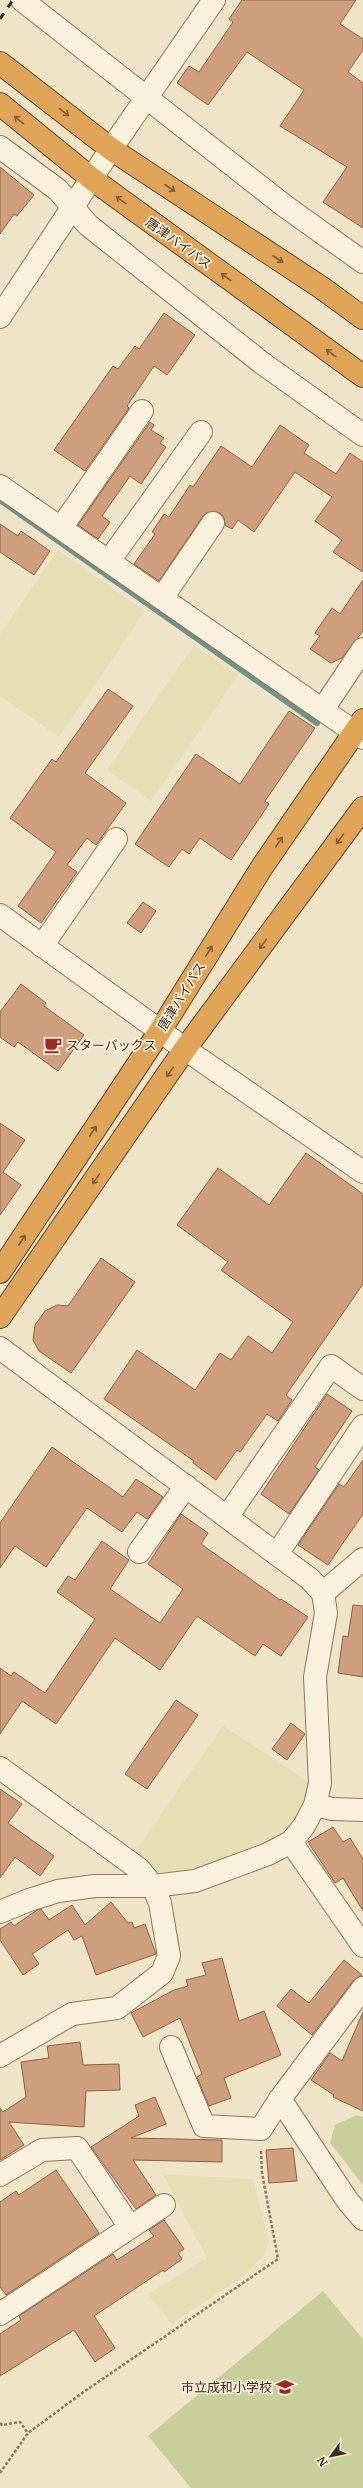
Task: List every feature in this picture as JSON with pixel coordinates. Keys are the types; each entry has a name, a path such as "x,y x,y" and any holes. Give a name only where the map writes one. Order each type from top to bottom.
{"highway":[{"path":"0,63 111,149 322,288 363,318"},
{"name":"唐津バイパス","path":"0,104 92,179 363,376"},
{"name":"唐津バイパス","path":"0,1272 160,1031 262,867 360,730"},
{"path":"0,1317 185,1049 363,808"}],"street":[{"path":"0,316 111,149 214,0"},
{"path":"32,3 286,207 363,262"},
{"path":"0,147 58,190 72,209 88,225 262,363 363,435"},
{"path":"61,528 142,411"},
{"path":"109,561 201,432"},
{"path":"0,486 323,710 360,730"},
{"path":"162,598 213,523"},
{"path":"323,710 363,649"},
{"path":"42,946 116,839"},
{"path":"0,915 185,1049 363,1172"},
{"path":"0,1348 310,1579 323,1593 326,1613 315,1677 320,1783 315,1805 304,1826 291,1842 268,1854 195,1881 153,1886 95,1886 58,1891 29,1900 0,1912"},
{"path":"227,1517 331,1366 363,1389"},
{"path":"277,1554 363,1426"},
{"path":"139,1552 186,1486"},
{"path":"323,1593 363,1559"},
{"path":"0,1768 139,1869 153,1886 160,1903 169,1956 162,1973 117,2008 72,2014 0,2056"},
{"path":"315,1805 332,1809 363,1810"},
{"path":"291,1842 363,1946"},
{"path":"172,2047 204,2126 261,2129 280,2099 363,1988"},
{"path":"280,2099 347,2200 363,2219"},
{"path":"0,2175 42,2150 77,2148 130,2227"},
{"path":"0,2314 164,2205"}],"path":[{"path":"0,2473 28,2433 98,2382 278,2259 262,2173 261,2129"},
{"path":"0,2423 2,2425 20,2422 28,2433"}],"shaded area":[{"path":"58,550 145,611 59,737 0,696 0,634"},
{"path":"194,645 238,675 151,801 107,770"},
{"path":"223,1726 310,1783 308,1802 295,1824 273,1842 198,1868 169,1872 156,1872 133,1854"},
{"path":"163,2174 253,2179 269,2241 264,2255 243,2277 171,2324 148,2294 207,2258"}],"green space":[{"path":"357,2115 363,2117 363,2185 330,2143 335,2125"},
{"name":"市立成和小学校","path":"323,2291 363,2339 363,2488 191,2488 148,2436"}],"building":[{"path":"242,0 356,0 340,24 363,39 363,50 348,72 363,83 363,228 323,202 347,167 280,126 304,90 247,52 208,105 177,83 189,66 199,72 233,22 229,19"},
{"path":"0,167 34,195 17,216 14,214 0,234"},
{"path":"164,313 195,335 167,375 154,366 127,406 129,408 85,471 54,450 113,366 118,369 135,346 139,349"},
{"path":"150,422 154,425 151,430 164,438 160,443 166,447 141,484 130,476 102,516 110,522 98,539 78,525"},
{"path":"280,425 309,445 304,453 336,474 350,453 363,462 363,572 333,552 342,540 315,521 332,497 295,472 254,532 238,520 232,529 225,525 224,518 220,513 208,512 203,516 159,581 134,564 155,534 152,532 164,514 169,517 190,485 193,487 221,446 252,467"},
{"path":"0,524 18,536 21,531 50,551 34,575 0,552"},
{"path":"363,580 363,631 342,658 331,663 310,649 320,636 315,633 332,608 340,614"},
{"path":"108,689 133,706 85,773 126,803 96,845 87,838 67,865 77,872 41,923 18,906 56,852 10,818 52,759 56,762"},
{"path":"289,711 315,728 265,801 269,804 231,860 200,838 189,854 182,849 169,867 135,844 196,754 240,784"},
{"path":"143,902 156,911 141,933 127,923"},
{"path":"21,984 46,1003 44,1006 84,1035 58,1071 18,1042 14,1047 0,1037 0,1012"},
{"path":"0,1123 25,1140 3,1172 21,1185 0,1215"},
{"path":"306,1153 363,1194 363,1284 286,1395 292,1400 278,1421 267,1414 240,1452 237,1450 216,1480 193,1463 194,1461 104,1399 137,1350 195,1390 220,1353 231,1360 248,1336 272,1353 293,1322 221,1270 228,1262 177,1225 218,1168 269,1205"},
{"path":"101,1258 135,1282 71,1373 39,1351 33,1340 35,1325 45,1311 57,1305 68,1306"},
{"path":"327,1394 352,1411 315,1467 319,1470 289,1514 261,1494"},
{"path":"52,1447 123,1497 136,1479 163,1497 147,1519 137,1512 122,1532 87,1508 46,1567 15,1546 0,1568 0,1523"},
{"path":"363,1460 363,1514 328,1565 298,1545 339,1484 344,1487"},
{"path":"181,1514 208,1533 201,1544 280,1600 281,1599 308,1617 281,1656 263,1644 255,1656 197,1616 160,1670 115,1638 56,1724 22,1701 0,1734 0,1668 11,1676 14,1672 45,1693 95,1619 57,1592 68,1576 75,1580 102,1541 129,1560 110,1589 160,1623 183,1589 148,1564"},
{"path":"353,1605 363,1606 363,1677 338,1673 343,1636 348,1637"},
{"path":"176,1700 198,1715 147,1789 125,1774"},
{"path":"291,1723 305,1734 287,1760 272,1749"},
{"path":"0,1789 22,1804 8,1823 54,1856 40,1876 15,1857 0,1878"},
{"path":"333,1827 343,1842 350,1838 363,1859 363,1911 343,1878 335,1883 308,1842"},
{"path":"111,1902 128,1923 132,1922 134,1928 145,1924 156,1954 96,1975 82,1936 74,1940 68,1930 32,1954 39,1964 23,1975 0,1940 0,1929 11,1922 14,1926 37,1910 41,1909 49,1920 72,1905 85,1925"},
{"path":"222,1958 239,2021 264,2011 281,2055 224,2078 231,2098 209,2106 197,2077 202,2074 180,2018 143,2037 131,2013 174,1990 188,1986 186,1980 206,1975 202,1963"},
{"path":"344,1960 362,1975 353,1981 312,2035 277,2006 291,1989 309,2003"},
{"path":"363,2012 363,2111 333,2097 334,2095 311,2080 330,2053 342,2061"},
{"path":"80,2042 83,2065 119,2064 120,2090 86,2091 84,2127 9,2122 24,2145 0,2160 0,2108 3,2112 26,2097 21,2062 49,2058 47,2046"},
{"path":"155,2097 166,2124 131,2138 222,2140 222,2162 133,2160 156,2195 136,2209 91,2147 139,2116 135,2105"},
{"path":"293,2148 297,2181 269,2183 266,2150"},
{"path":"56,2170 99,2233 6,2295 0,2287 0,2202 16,2191 19,2195"},
{"path":"164,2220 184,2249 178,2253 182,2259 94,2316 115,2348 95,2362 74,2330 0,2376 0,2334 21,2320 19,2316 113,2254 117,2260 154,2236 149,2230"}],"waterway":[{"path":"0,500 317,723"}],"railway":[{"path":"0,19 13,0"}],"place":[{"name":"スターバックス","path":"53,1045"},
{"name":"市立成和小学校","path":"285,2387"}]}
